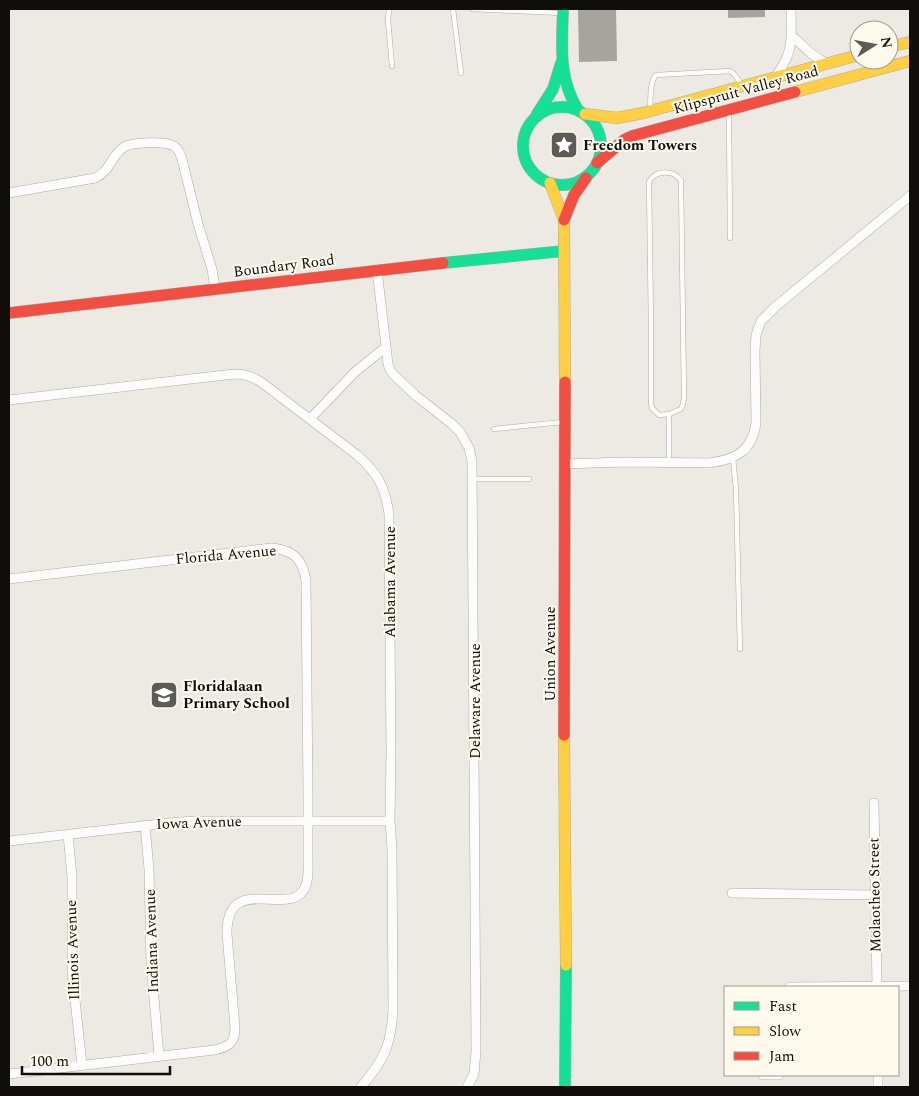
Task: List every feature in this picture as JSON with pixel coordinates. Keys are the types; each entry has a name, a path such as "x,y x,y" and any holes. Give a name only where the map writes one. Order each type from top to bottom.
{"street":[{"path":"775,78 788,51 791,34 791,9"},
{"path":"563,11 563,58 567,89 572,100 593,122 598,131 601,153 589,174 571,184 560,185 550,183 538,176 529,166 524,154 524,140 528,127 553,89 563,58"},
{"path":"791,34 809,52 828,64"},
{"name":"Klipspruit Valley Road","path":"582,112 617,118 650,112 849,58"},
{"name":"Klipspruit Valley Road","path":"597,163 624,140 632,136 910,61"},
{"path":"536,117 545,110 556,107 567,107 582,112"},
{"path":"9,193 100,176 120,151 130,144 162,143 172,145 177,148 182,159 198,224 212,269 215,289"},
{"name":"Union Avenue","path":"564,220 574,195 589,174"},
{"name":"Union Avenue","path":"550,183 564,220 565,1087"},
{"path":"565,464 624,462 710,463 733,458 745,449 754,434 756,423 755,342 758,328 762,321 775,307 910,196"},
{"name":"Boundary Road","path":"9,313 377,270 564,251"},
{"name":"Delaware Avenue","path":"377,270 390,370 415,395 460,432 466,440 471,454 473,479 476,1051 474,1074 466,1087"},
{"path":"310,419 355,372 386,347"},
{"name":"Alabama Avenue","path":"9,400 241,374 254,378 371,467 382,486 389,514 392,1028 386,1051 364,1086"},
{"name":"Florida Avenue","path":"9,579 272,548 289,551 300,562 304,571 306,582 308,879 304,891 300,894 291,898 245,900 236,905 229,915 227,934 235,1027 234,1039 228,1046 222,1048 159,1056"},
{"name":"Molaotheo Street","path":"874,804 877,986"},
{"name":"Iowa Avenue","path":"9,841 194,821 390,821"},
{"name":"Indiana Avenue","path":"145,825 150,869 151,963 159,1056"},
{"name":"Illinois Avenue","path":"68,834 72,877 72,972 82,1066"},
{"path":"732,893 875,895"},
{"path":"877,986 910,986"},
{"path":"9,1074 159,1056"}],"lane":[{"path":"389,9 388,20 392,66"},
{"path":"453,9 461,73"},
{"path":"472,9 563,11"},
{"path":"650,112 652,83 656,75 730,71 743,86"},
{"path":"729,110 730,238"},
{"path":"666,172 677,176 681,181 684,397 681,409 669,414 659,414 652,408 651,403 649,182 653,177 666,172"},
{"path":"669,414 669,462"},
{"path":"494,429 565,421"},
{"path":"733,458 736,489 740,649"},
{"path":"473,479 529,479"}],"building":[{"path":"578,9 616,9 617,61 579,62"},
{"path":"728,9 765,9 765,17 728,18"}],"traffic: fast":[{"path":"563,9 562,48 564,73 567,86 578,110"},
{"path":"537,114 553,89 561,63"},
{"path":"562,107 577,110 594,124 598,131 601,146 598,161 584,178 577,182 562,185 547,182 530,168 526,161 523,146 526,131 540,114 547,110 562,107"},
{"path":"443,263 564,251"},
{"path":"565,1087 566,965"}],"traffic: slow":[{"path":"899,45 910,42"},
{"path":"585,114 617,118 643,113 849,58"},
{"path":"795,92 910,61"},
{"path":"550,183 564,220 565,382"},
{"path":"564,735 566,965"}],"traffic: jam":[{"path":"597,163 624,140 632,136 795,92"},
{"path":"564,220 574,195 586,178"},
{"path":"9,313 443,263"},
{"path":"564,735 565,382"}],"place":[{"name":"Freedom Towers","path":"564,145"},
{"name":"Floridalaan Primary School","path":"164,695"}]}
